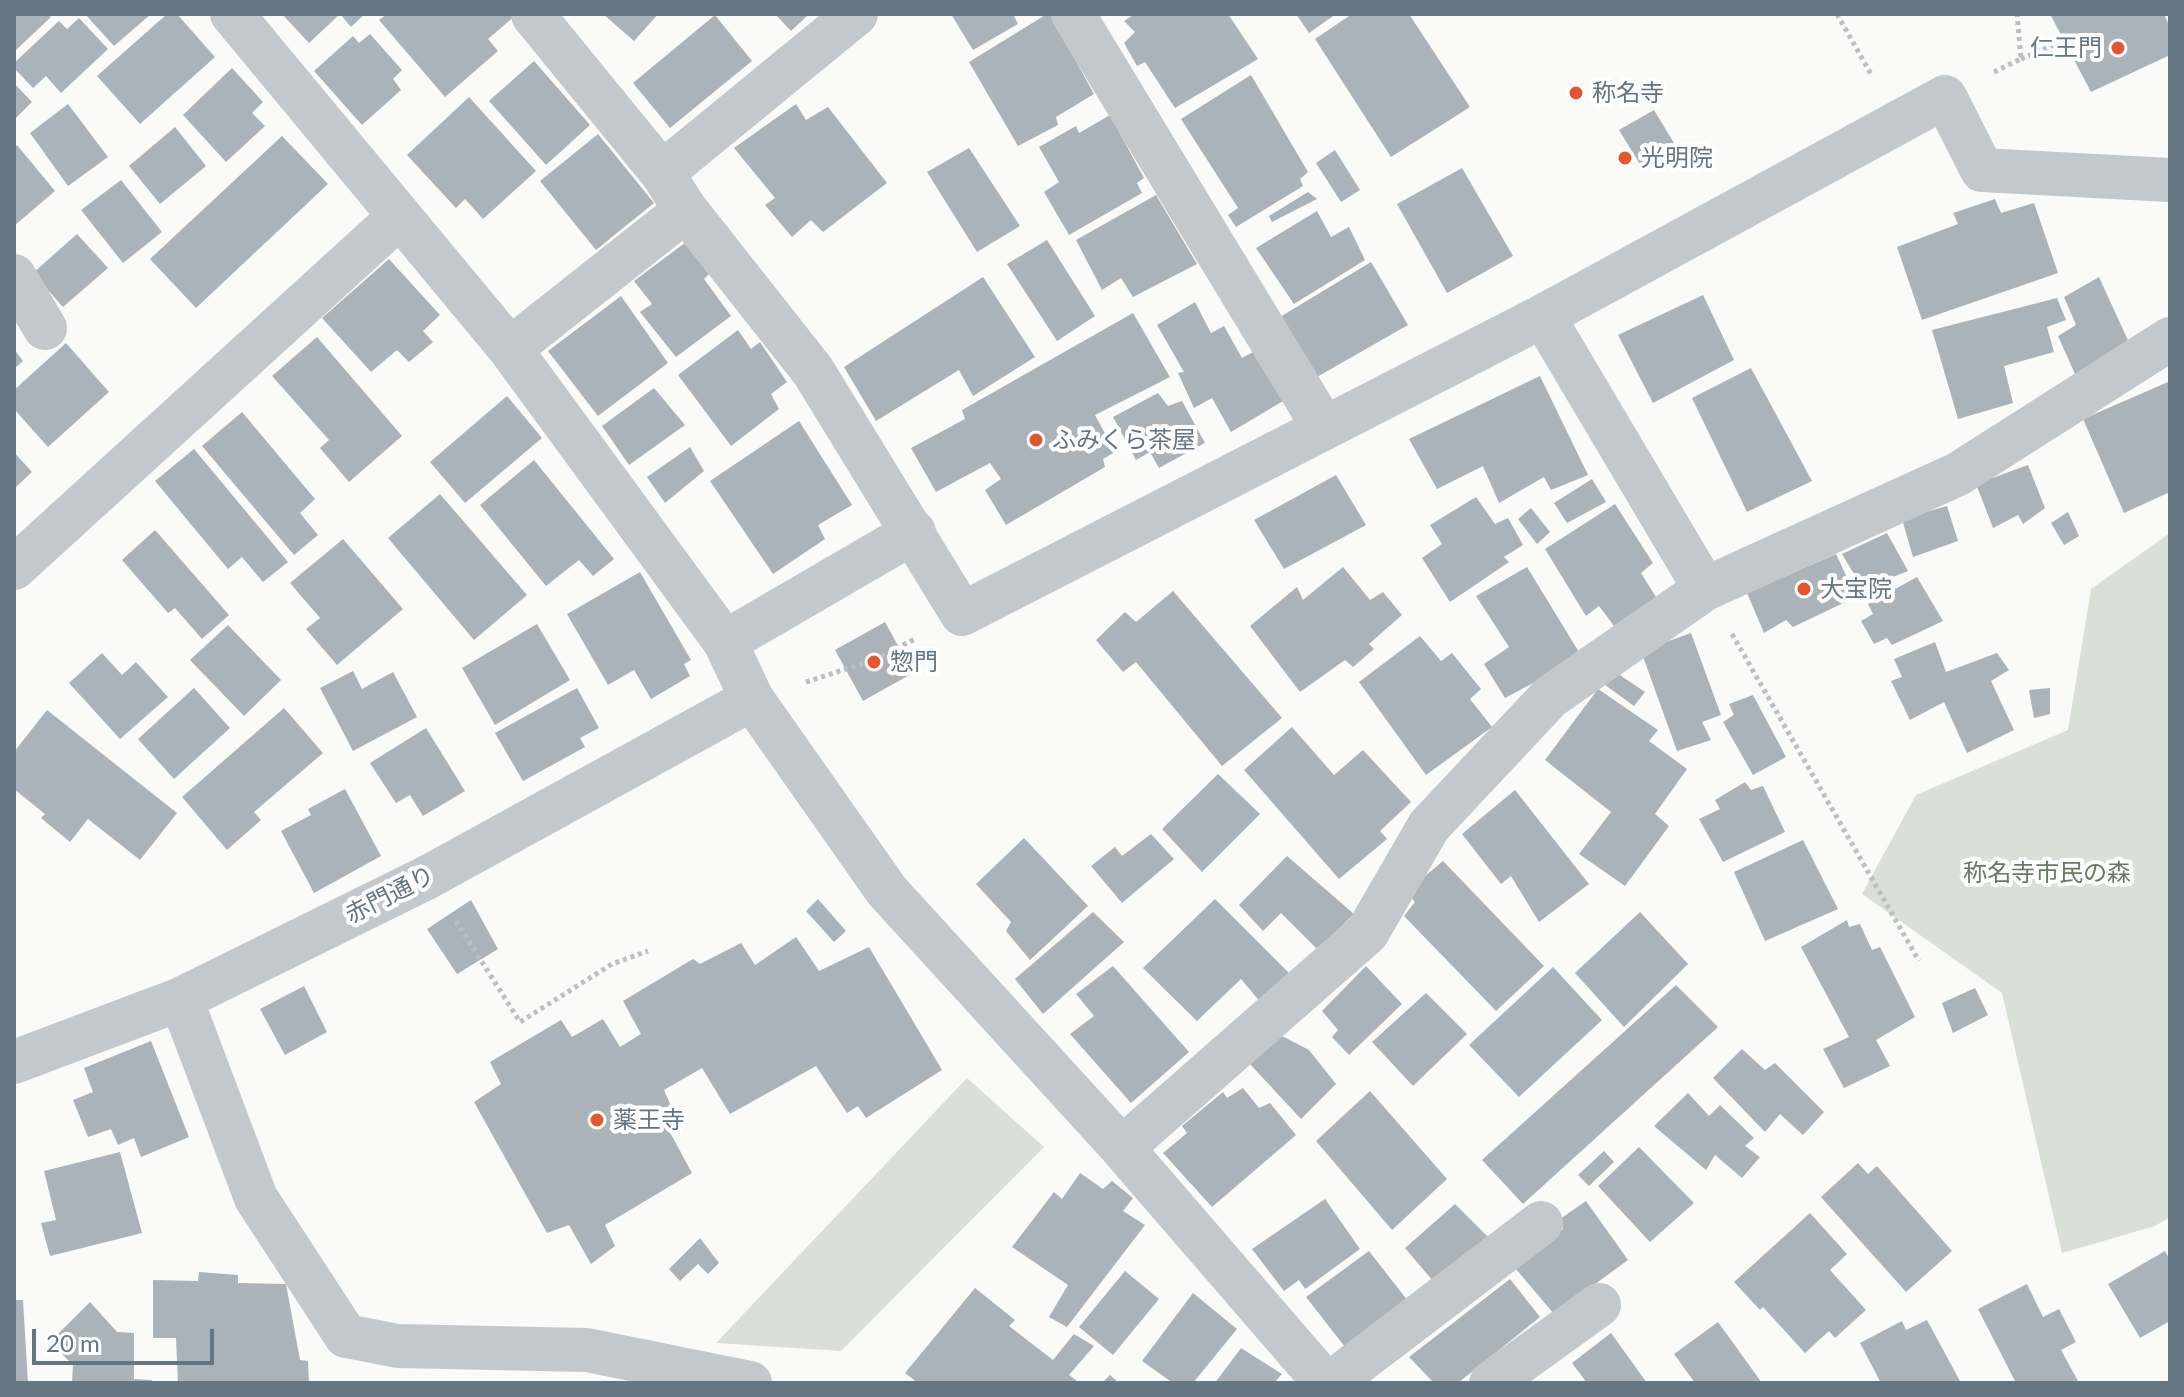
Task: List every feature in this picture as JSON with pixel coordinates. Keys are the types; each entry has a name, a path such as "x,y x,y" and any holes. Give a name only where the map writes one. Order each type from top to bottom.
{"street":[{"path":"232,14 510,349 725,642 752,699 887,891 1122,1148 1328,1383 1541,1223"},
{"path":"662,173 856,14"},
{"path":"533,15 662,173 686,210 813,371 962,614 1543,316 1945,97 1982,170 2170,180"},
{"path":"1088,19 1324,428"},
{"path":"510,349 686,210"},
{"path":"14,568 399,217"},
{"path":"14,276 45,328"},
{"path":"1543,316 1705,589"},
{"path":"1122,1148 1367,933 1429,826 1550,697 1705,589 1958,474 2169,343"},
{"path":"725,642 914,532"},
{"name":"赤門通り","path":"14,1062 181,999 428,877 752,699"},
{"path":"181,999 256,1198 346,1336 398,1346 587,1350 750,1383"},
{"path":"1491,1383 1599,1305"}],"path":[{"path":"1837,14 1898,122"},
{"path":"2017,14 2021,59"},
{"path":"1945,97 2063,41"},
{"path":"1744,655 1919,961"},
{"path":"752,699 876,659"},
{"path":"428,877 520,1022 612,964 648,951"}],"green space":[{"name":"称名寺市民の森","path":"2170,533 2170,1217 2155,1226 2062,1253 2002,993 1862,894 1916,795 2068,730 2091,589"},
{"path":"967,1078 1044,1147 841,1351 716,1343"}],"building":[{"path":"14,14 48,14 51,17 14,52"},
{"path":"85,14 151,14 114,46"},
{"path":"167,14 177,14 215,57 140,124 97,76"},
{"path":"282,14 340,14 309,43"},
{"path":"340,14 365,14 351,27"},
{"path":"387,14 517,14 488,39 498,51 445,97 379,20"},
{"path":"603,14 658,14 634,41"},
{"path":"775,14 809,14 791,31"},
{"path":"951,14 1018,14 1014,16 1018,24 973,50"},
{"path":"1050,14 1094,94 1056,117 1058,125 1018,146 969,62"},
{"path":"1135,14 1228,14 1258,59 1175,108 1145,62 1137,66 1124,43 1135,32 1124,21"},
{"path":"1296,14 1336,14 1309,33"},
{"path":"1352,14 1409,14 1470,107 1391,157 1315,39"},
{"name":"仁王門","path":"2050,14 2164,14 2170,27 2170,55 2091,92"},
{"path":"715,15 752,61 670,128 633,83"},
{"path":"79,18 108,49 61,93 46,76 33,88 14,68 14,63 59,21 67,29"},
{"path":"370,34 402,70 393,79 401,90 362,125 314,71 353,36 359,43"},
{"path":"534,61 590,125 546,165 489,101"},
{"path":"232,68 263,102 252,113 265,126 226,162 183,115"},
{"path":"1251,75 1308,172 1300,179 1303,186 1236,227 1228,215 1238,208 1181,119"},
{"path":"14,83 32,102 14,120"},
{"path":"469,97 536,171 483,219 465,199 456,208 407,155"},
{"path":"68,104 108,157 68,186 30,133"},
{"path":"796,104 806,120 828,107 887,183 823,232 811,220 792,237 765,205 775,198 734,148"},
{"path":"1654,110 1677,148 1643,169 1619,130"},
{"path":"1110,115 1144,178 1137,183 1142,193 1069,235 1044,192 1059,182 1039,147 1076,126 1079,133"},
{"path":"175,127 206,166 160,204 129,166"},
{"path":"598,134 654,203 596,250 540,181"},
{"path":"282,136 328,184 196,308 150,259"},
{"path":"17,145 55,191 14,226 14,148"},
{"path":"969,148 1020,226 977,252 927,172"},
{"path":"1335,150 1360,190 1341,202 1316,163"},
{"path":"1462,168 1513,256 1447,293 1397,204"},
{"path":"121,180 162,232 123,263 81,210"},
{"path":"1308,192 1317,199 1272,222 1269,216"},
{"path":"1156,195 1197,264 1133,297 1121,278 1102,290 1076,240"},
{"path":"1995,199 2001,213 2034,203 2058,273 1922,320 1897,247 1958,224 1953,213"},
{"path":"1317,211 1331,237 1349,227 1365,260 1294,304 1256,248"},
{"path":"77,234 108,268 63,307 33,273"},
{"path":"690,239 713,270 704,279 731,316 676,357 640,312 652,304 634,281"},
{"path":"1047,240 1095,316 1057,341 1007,264"},
{"path":"389,259 440,315 423,331 433,342 409,362 397,350 371,372 322,318"},
{"path":"1371,262 1408,325 1317,377 1280,317"},
{"path":"983,277 1035,357 973,396 959,370 876,421 844,367"},
{"path":"2099,277 2131,347 2075,374 2058,336 2076,325 2064,297"},
{"path":"1703,295 1734,360 1653,403 1618,335"},
{"path":"621,296 668,363 598,416 548,351"},
{"path":"2057,298 2066,320 2047,327 2054,352 2004,366 2013,403 1958,419 1932,330"},
{"path":"1195,302 1211,333 1224,326 1242,358 1255,351 1283,401 1231,432 1212,398 1194,408 1178,373 1184,372 1157,325"},
{"path":"1133,313 1170,377 1095,415 1115,452 1103,459 1105,467 1006,525 985,490 1001,479 990,463 936,492 911,448 965,419 962,410"},
{"path":"738,330 751,349 760,342 787,382 771,394 779,409 731,446 678,375"},
{"path":"317,337 402,436 349,482 320,448 329,440 272,376"},
{"path":"66,343 109,392 48,447 14,409 14,390"},
{"path":"14,349 23,361 14,369"},
{"path":"1751,368 1812,481 1747,512 1692,398"},
{"path":"1540,376 1588,475 1551,490 1544,477 1499,503 1483,466 1437,489 1409,439"},
{"path":"2168,382 2170,492 2124,513 2083,419"},
{"path":"654,388 685,425 629,465 602,426"},
{"path":"1158,393 1168,406 1182,401 1205,443 1159,468 1150,452 1136,460 1113,417"},
{"path":"507,396 542,438 465,503 430,462"},
{"path":"242,412 315,499 300,513 318,535 294,555 202,446"},
{"path":"799,421 852,505 818,525 825,539 773,574 710,481"},
{"path":"690,447 704,471 665,503 647,477"},
{"path":"194,449 288,562 263,582 242,557 228,569 155,481"},
{"path":"14,452 32,472 14,489"},
{"path":"534,460 614,559 593,576 579,560 546,586 480,505"},
{"path":"2028,465 2045,508 2023,524 2018,515 1993,528 1976,484"},
{"path":"1336,475 1366,525 1284,569 1254,520"},
{"path":"1592,479 1606,502 1567,523 1554,503"},
{"path":"440,494 527,595 474,640 388,538"},
{"path":"1476,497 1495,524 1508,518 1523,545 1504,557 1509,562 1450,602 1422,558 1442,544 1430,525"},
{"path":"1615,504 1653,563 1641,573 1656,597 1614,626 1599,606 1586,616 1545,549"},
{"path":"1947,506 1958,541 1913,557 1902,519"},
{"path":"1531,508 1550,532 1537,544 1518,519"},
{"path":"2068,512 2079,536 2064,545 2051,523"},
{"path":"155,530 229,615 202,639 175,608 168,613 122,560"},
{"path":"1887,533 1908,571 1863,589 1842,554"},
{"path":"343,539 403,609 337,665 306,629 320,618 290,583"},
{"path":"1836,554 1856,597 1793,627 1786,620 1764,633 1747,593"},
{"path":"1343,567 1370,600 1383,592 1402,615 1369,644 1374,649 1353,667 1345,660 1300,692 1250,626 1297,587 1303,600"},
{"path":"1527,567 1582,657 1505,698 1484,664 1509,647 1476,596"},
{"path":"640,572 691,660 684,664 690,676 651,699 634,670 608,685 567,614"},
{"path":"1917,577 1943,621 1892,645 1887,638 1874,644 1861,621 1873,614 1868,604"},
{"path":"1173,591 1282,718 1222,766 1136,662 1123,672 1096,640 1125,612 1136,622"},
{"name":"惣門","path":"885,622 913,673 863,701 835,650"},
{"path":"537,624 570,680 495,725 462,668"},
{"path":"228,625 281,680 244,716 190,660"},
{"path":"1691,633 1721,715 1702,722 1711,740 1677,751 1641,651"},
{"path":"1420,636 1441,661 1452,653 1481,689 1470,699 1492,727 1426,775 1359,682"},
{"path":"1935,642 1946,672 1997,653 2009,670 1991,681 2014,730 1967,753 1944,702 1910,720 1891,681 1902,677 1894,659"},
{"path":"102,653 122,675 136,662 168,697 120,739 69,683"},
{"path":"1611,669 1645,692 1634,706 1601,682"},
{"path":"353,671 362,689 393,672 417,717 353,751 320,688"},
{"path":"194,688 230,728 174,779 138,739"},
{"path":"577,688 599,728 580,738 585,747 523,781 495,733"},
{"path":"2050,688 2050,714 2034,718 2029,690"},
{"path":"1598,689 1658,730 1649,741 1687,769 1655,814 1669,826 1625,886 1579,854 1611,812 1545,760"},
{"path":"1753,695 1786,757 1753,775 1723,722 1734,715 1729,704"},
{"path":"284,708 323,753 254,812 261,820 227,850 182,797"},
{"path":"47,710 177,813 140,860 88,819 70,842 41,818 45,814 14,789 14,752"},
{"path":"1292,727 1334,775 1363,750 1411,802 1380,831 1387,839 1339,879 1244,770"},
{"path":"426,728 465,791 423,816 410,795 396,803 370,763"},
{"path":"1218,774 1260,814 1202,872 1162,829"},
{"path":"1745,782 1751,790 1763,786 1785,832 1723,862 1699,819 1720,809 1715,800"},
{"path":"345,789 381,856 314,893 281,831 311,815 308,809"},
{"path":"1515,790 1589,884 1539,922 1511,876 1501,884 1462,834"},
{"path":"1151,834 1174,859 1122,903 1091,866 1115,847 1122,856"},
{"path":"1024,838 1088,906 1030,960 1006,931 1011,922 976,884"},
{"path":"1803,840 1838,909 1765,941 1734,872"},
{"path":"1287,856 1354,914 1318,950 1281,913 1263,931 1239,905"},
{"path":"1443,861 1544,966 1496,1011 1404,916 1415,902 1406,892"},
{"path":"818,899 846,931 834,942 806,911"},
{"path":"1215,899 1289,973 1262,1004 1241,979 1197,1021 1143,968"},
{"path":"471,900 498,949 457,974 427,929"},
{"path":"1093,912 1124,942 1043,1014 1015,979"},
{"path":"1640,912 1688,964 1624,1027 1575,973"},
{"path":"1847,920 1849,927 1860,924 1872,950 1880,947 1915,1017 1876,1040 1890,1066 1844,1088 1823,1049 1849,1037 1801,947"},
{"path":"796,937 819,971 869,947 942,1070 866,1118 858,1106 847,1113 816,1066 730,1114 702,1068 664,1090 671,1106 660,1114 692,1173 605,1225 615,1246 591,1264 569,1225 547,1233 474,1102 501,1084 490,1062 561,1020 572,1037 603,1019 620,1047 641,1034 623,1001 693,959 700,964 741,943 755,965"},
{"path":"1113,966 1189,1052 1131,1103 1070,1034 1094,1016 1076,994"},
{"path":"1366,966 1402,1004 1349,1055 1332,1037 1338,1030 1322,1011"},
{"path":"1553,967 1602,1020 1519,1097 1469,1045"},
{"path":"1676,985 1718,1027 1523,1204 1482,1160"},
{"path":"304,986 327,1032 285,1055 260,1009"},
{"path":"1975,988 1988,1015 1953,1033 1942,1003"},
{"path":"1426,993 1467,1034 1413,1086 1372,1042"},
{"path":"1282,1036 1309,1050 1336,1084 1301,1119 1249,1063"},
{"path":"151,1041 189,1137 141,1157 134,1138 118,1145 111,1129 88,1137 73,1100 93,1092 84,1068"},
{"path":"1742,1049 1765,1070 1775,1063 1824,1112 1803,1135 1780,1114 1765,1132 1713,1078"},
{"path":"1243,1088 1259,1108 1270,1103 1296,1135 1212,1207 1163,1153 1187,1133 1182,1126 1223,1092 1227,1098"},
{"path":"1370,1091 1447,1179 1392,1230 1316,1141"},
{"path":"1688,1093 1709,1116 1720,1105 1754,1138 1745,1146 1760,1157 1742,1178 1715,1155 1706,1170 1654,1126"},
{"path":"1639,1147 1694,1203 1650,1242 1598,1186"},
{"path":"1604,1151 1614,1162 1589,1186 1578,1175"},
{"path":"120,1152 142,1233 50,1256 41,1223 56,1220 44,1171"},
{"path":"1858,1163 1868,1174 1877,1166 1952,1251 1906,1292 1821,1197"},
{"path":"1080,1173 1103,1189 1112,1181 1133,1198 1123,1211 1145,1225 1067,1327 1049,1317 1068,1285 1012,1247 1054,1192 1062,1199"},
{"path":"1325,1199 1360,1249 1305,1289 1299,1280 1284,1291 1252,1249"},
{"path":"1586,1201 1628,1260 1554,1314 1510,1262 1563,1229 1560,1219"},
{"path":"1455,1204 1494,1243 1438,1287 1405,1248"},
{"path":"1810,1213 1847,1254 1830,1270 1866,1310 1835,1338 1829,1331 1805,1353 1763,1307 1760,1310 1734,1282"},
{"path":"700,1238 719,1263 708,1274 698,1264 680,1281 669,1269"},
{"path":"1369,1251 1415,1310 1352,1356 1306,1297"},
{"path":"2165,1251 2170,1260 2170,1321 2140,1338 2108,1284"},
{"path":"1125,1271 1159,1299 1113,1355 1079,1327"},
{"path":"199,1272 238,1275 238,1283 286,1284 300,1360 308,1361 309,1383 178,1383 176,1338 153,1338 153,1280 198,1281"},
{"path":"1510,1279 1540,1317 1458,1383 1434,1383 1409,1357"},
{"path":"2027,1284 2043,1317 2059,1309 2076,1342 2061,1350 2079,1383 2016,1383 1978,1309"},
{"path":"975,1288 1015,1320 1009,1326 1053,1360 1074,1334 1094,1346 1069,1375 1080,1383 918,1383 905,1373"},
{"path":"1193,1293 1237,1329 1193,1383 1173,1383 1142,1361"},
{"path":"14,1300 23,1300 28,1383 14,1383"},
{"path":"90,1302 117,1332 134,1333 134,1379 152,1380 151,1383 72,1383 73,1365 50,1342"},
{"path":"1927,1320 1961,1383 1881,1383 1860,1343 1902,1321 1906,1330"},
{"path":"1718,1322 1762,1383 1695,1383 1674,1354"},
{"path":"1611,1333 1647,1383 1587,1383 1572,1363"},
{"path":"1241,1348 1282,1374 1274,1383 1215,1383"},
{"path":"1110,1375 1119,1383 1102,1383"}],"place":[{"name":"仁王門","path":"2118,48"},
{"name":"称名寺","path":"1576,93"},
{"name":"光明院","path":"1625,158"},
{"name":"ふみくら茶屋","path":"1036,440"},
{"name":"大宝院","path":"1804,589"},
{"name":"惣門","path":"874,662"},
{"name":"薬王寺","path":"597,1120"}]}
